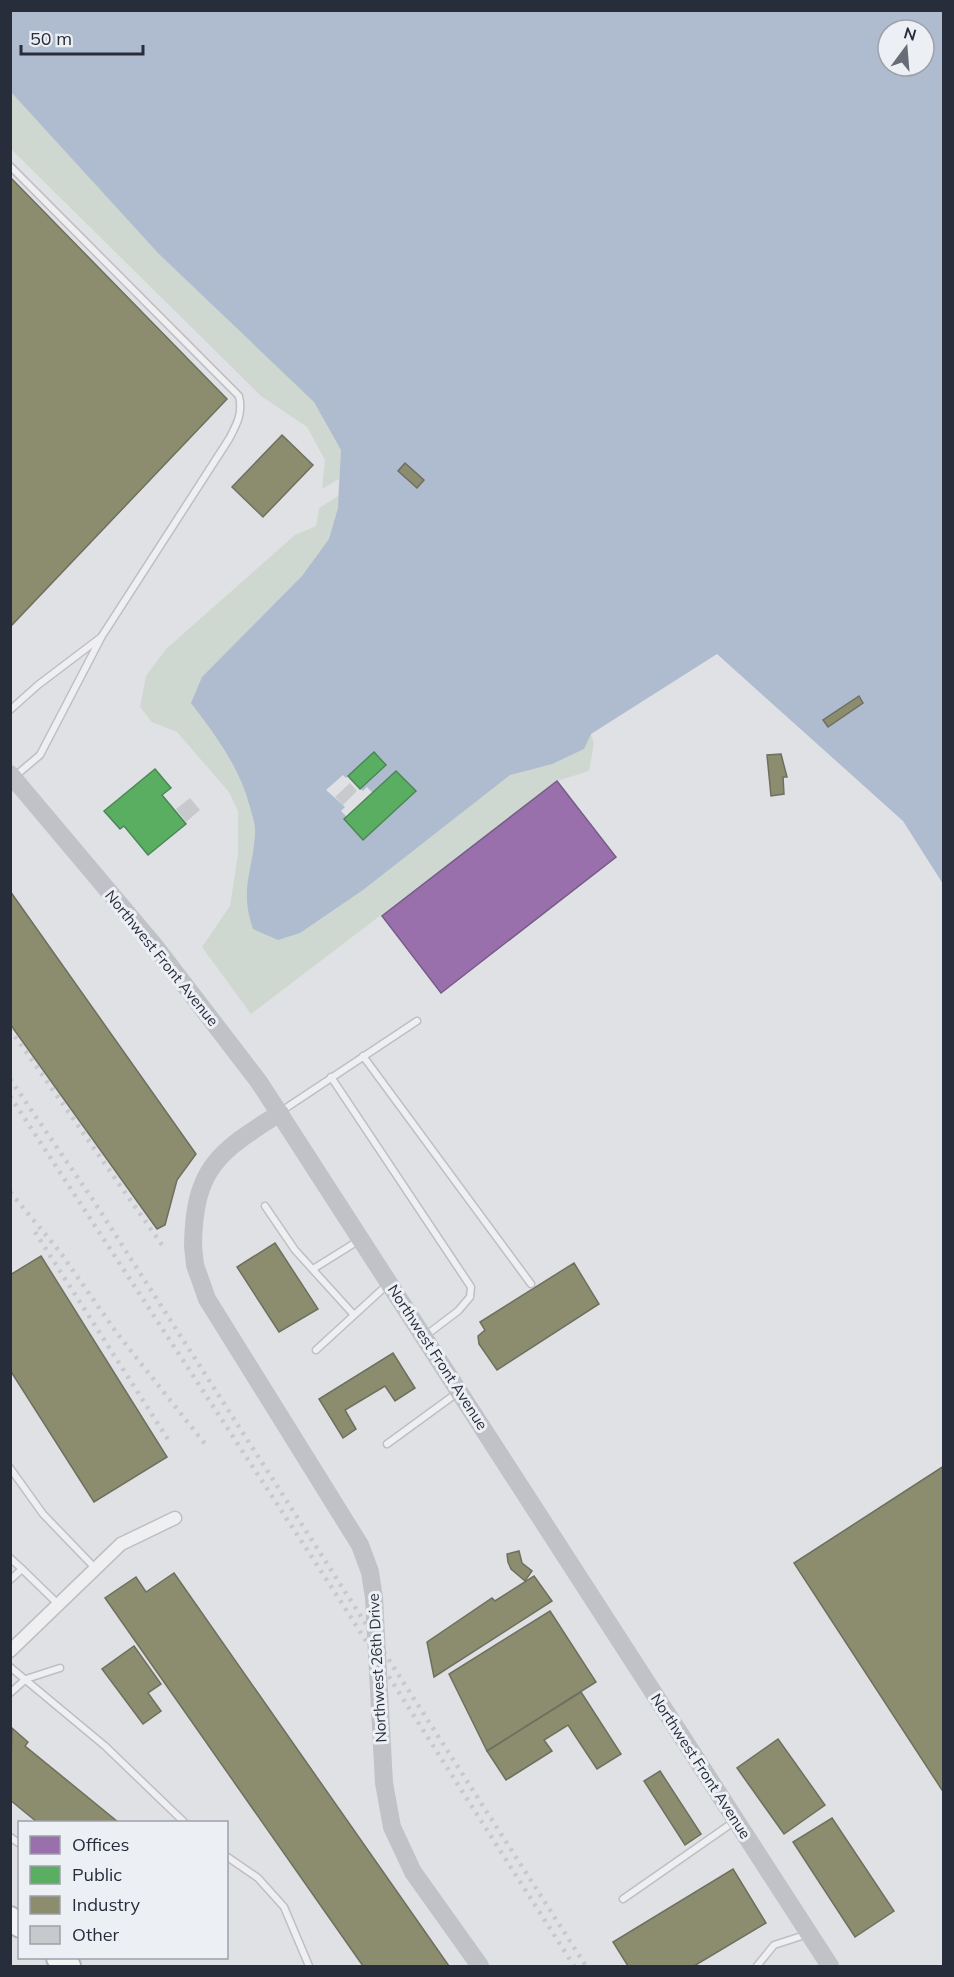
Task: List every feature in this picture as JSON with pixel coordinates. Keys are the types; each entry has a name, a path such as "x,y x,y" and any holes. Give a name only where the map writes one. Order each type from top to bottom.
{"main road":[{"name":"Northwest Front Avenue","path":"12,776 189,990 280,1113 830,1966"},
{"name":"Northwest 26th Drive","path":"280,1113 232,1143 213,1163 199,1192 193,1220 195,1265 207,1299 360,1545 370,1572 374,1598 384,1783 392,1827 413,1872 480,1966"}],"street":[{"path":"10,1651 121,1544 175,1518"}],"lane":[{"path":"10,166 239,396 242,407 230,439 102,636 40,755 12,776"},
{"path":"10,710 38,685 102,636"},
{"path":"280,1113 417,1021"},
{"path":"363,1056 531,1284"},
{"path":"331,1077 471,1287 471,1297 458,1311 425,1336"},
{"path":"265,1206 295,1250 354,1315"},
{"path":"313,1269 362,1239"},
{"path":"316,1350 390,1282"},
{"path":"387,1443 460,1391"},
{"path":"10,1468 43,1514 95,1568"},
{"path":"10,1558 58,1604"},
{"path":"10,1580 22,1569"},
{"path":"10,1667 105,1746 183,1821"},
{"path":"10,1693 26,1679 60,1668"},
{"path":"622,1899 736,1821"},
{"path":"228,1857 258,1878 284,1907 309,1966"},
{"path":"758,1966 774,1945 808,1933"}],"shaded area":[{"path":"10,35 346,370 420,815 591,734 594,744 589,771 557,781 251,1014 202,947 230,906 238,854 238,811 229,792 177,732 152,722 140,707 146,676 166,649 295,535 316,526 319,508 338,496 339,479 322,489 325,460 307,427 261,396 11,149"}],"water":[{"path":"10,11 943,11 943,884 903,821 717,654 591,734 584,749 552,764 510,775 363,890 300,933 278,940 253,929 247,891 254,847 253,817 240,778 233,765 191,703 202,677 302,576 329,539 338,508 341,450 314,402 159,254 11,92"}],"pier":[{"path":"343,775 346,778 348,776 363,791 367,787 373,793 347,817 341,811 345,807 326,790"}],"building: Offices":[{"path":"557,781 616,857 441,993 382,916"}],"building: Public":[{"path":"374,752 386,765 360,789 348,776"},
{"path":"155,769 171,788 162,795 186,824 148,855 124,826 120,829 104,811"},
{"path":"396,771 416,791 363,840 344,819"}],"building: Industry":[{"path":"10,177 227,399 10,627"},
{"path":"282,435 313,465 263,517 232,487"},
{"path":"405,463 424,480 417,488 398,471"},
{"path":"859,696 863,703 828,727 823,720"},
{"path":"781,754 787,777 783,777 784,794 771,796 767,755"},
{"path":"10,891 196,1154 177,1180 165,1225 157,1229 10,1024"},
{"path":"275,1243 318,1309 279,1332 237,1267"},
{"path":"41,1256 167,1457 94,1502 10,1370 10,1275"},
{"path":"574,1263 599,1304 497,1370 479,1344 478,1336 485,1330 480,1322"},
{"path":"393,1353 415,1388 395,1401 385,1386 345,1410 356,1429 343,1438 319,1399"},
{"path":"944,1466 944,1793 794,1563"},
{"path":"519,1551 522,1563 532,1571 525,1581 511,1569 508,1562 507,1554"},
{"path":"174,1573 449,1966 363,1966 105,1598 136,1577 146,1592"},
{"path":"534,1576 552,1601 434,1677 427,1642 492,1598 495,1601"},
{"path":"550,1611 596,1682 487,1751 449,1674"},
{"path":"134,1646 161,1684 148,1693 161,1711 143,1724 102,1669"},
{"path":"581,1692 621,1754 597,1769 568,1725 544,1740 552,1751 506,1780 487,1751"},
{"path":"12,1728 28,1742 25,1746 117,1821 36,1821 10,1800"},
{"path":"778,1739 825,1805 784,1834 737,1768"},
{"path":"660,1771 701,1834 685,1845 644,1781"},
{"path":"832,1818 894,1911 855,1937 793,1842"},
{"path":"733,1869 766,1923 694,1966 628,1966 613,1942"}],"building: Other":[{"path":"350,783 357,791 343,805 335,797"},
{"path":"190,798 200,810 186,822 176,809"}],"railway":[{"path":"10,1029 162,1245"},
{"path":"10,1079 93,1200 586,1966"},
{"path":"10,1096 336,1594 574,1966"},
{"path":"10,1192 60,1252 116,1332 205,1444"},
{"path":"35,1232 169,1441"}]}
